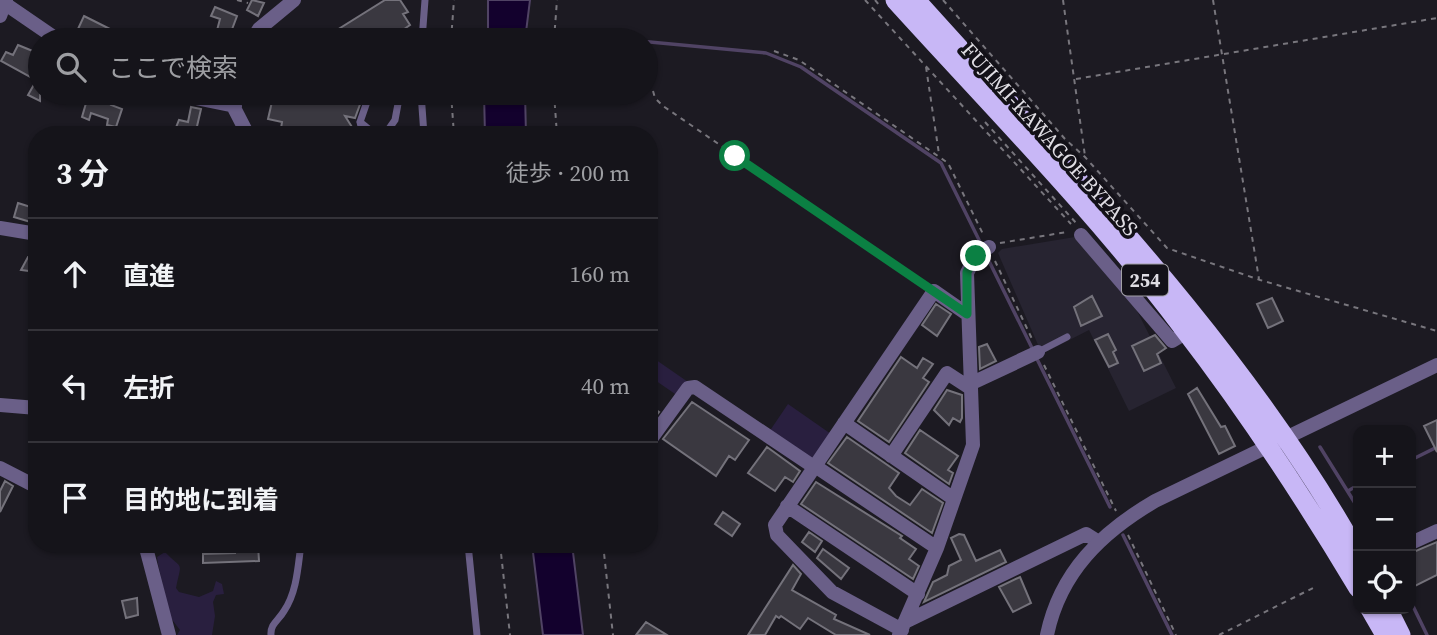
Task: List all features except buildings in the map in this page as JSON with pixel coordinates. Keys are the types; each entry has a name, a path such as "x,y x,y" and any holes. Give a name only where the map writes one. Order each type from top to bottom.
{"highway":[{"name":"FUJIMI-KAWAGOE BYPASS","path":"895,0 1044,164 1278,441 1353,579"},
{"name":"FUJIMI-KAWAGOE BYPASS","path":"916,0 1195,315 1278,441 1356,551"},
{"path":"1373,614 1385,635"},
{"path":"1390,614 1401,635"}],"street":[{"path":"261,28 294,0"},
{"path":"3,7 38,28"},
{"path":"234,105 244,126"},
{"path":"0,228 28,233"},
{"path":"1081,236 1172,341 1187,332"},
{"path":"902,629 937,548 973,446 967,272 985,249"},
{"path":"902,629 857,608 818,581 777,536 775,526 934,291 967,314"},
{"path":"970,386 1034,354"},
{"path":"1047,635 1059,596 1071,574 1097,541 1121,521 1278,441 1437,365"},
{"path":"891,456 947,373 970,386"},
{"path":"658,429 688,388 695,387 937,548"},
{"path":"0,405 28,407"},
{"path":"844,424 954,499"},
{"path":"0,468 28,482"},
{"path":"787,506 918,594"},
{"path":"1416,541 1437,531"},
{"path":"902,629 1086,534 1097,541"},
{"path":"147,553 169,635"}],"lane":[{"path":"423,28 425,0"},
{"path":"361,126 366,105"},
{"path":"391,126 396,120 398,105"},
{"path":"422,105 423,126"},
{"path":"360,122 365,126"},
{"path":"1034,354 1067,337"},
{"path":"271,635 271,626 285,610 293,590 299,553"},
{"path":"469,553 477,635"}],"path":[{"path":"237,0 248,4"},
{"path":"452,28 454,0"},
{"path":"555,28 557,0"},
{"path":"865,0 1081,236"},
{"path":"943,0 1065,139 1086,158 1167,248 1260,280 1437,331"},
{"path":"1063,0 1086,158"},
{"path":"1213,0 1260,280"},
{"path":"1076,79 1437,18"},
{"path":"774,51 799,60 948,163 1034,354 1121,521 1176,635"},
{"path":"926,67 939,155"},
{"path":"658,101 934,291"},
{"path":"452,105 453,126"},
{"path":"555,105 556,126"},
{"path":"985,249 1071,231 1081,236"},
{"path":"501,553 510,635"},
{"path":"604,553 613,635"},
{"path":"1219,635 1315,587"}],"shaded area":[{"path":"488,0 530,0 526,28 488,28"},
{"path":"484,105 525,105 526,126 485,126"},
{"path":"1075,237 1128,293 1176,388 1129,411 1089,330 1042,354 998,253 1002,249"},
{"path":"658,361 688,382 678,396 658,382"},
{"path":"788,404 831,434 812,462 769,432"},
{"path":"166,553 180,566 176,588 179,592 199,597 213,591 216,581 222,584 224,594 216,595 213,602 215,616 212,635 177,635 180,630 170,617 157,557"},
{"path":"533,553 573,553 583,635 543,635"}],"waterway":[{"path":"658,43 766,53 801,67 941,163 982,246"},
{"path":"985,253 1033,350"},
{"path":"1036,357 1110,507"},
{"path":"1320,447 1353,500"},
{"path":"1416,458 1437,447"},
{"path":"1348,491 1353,488"},
{"path":"1123,535 1172,635"},
{"path":"1416,612 1427,635"}],"route":[{"path":"735,156 967,314 967,272 976,256"}]}
